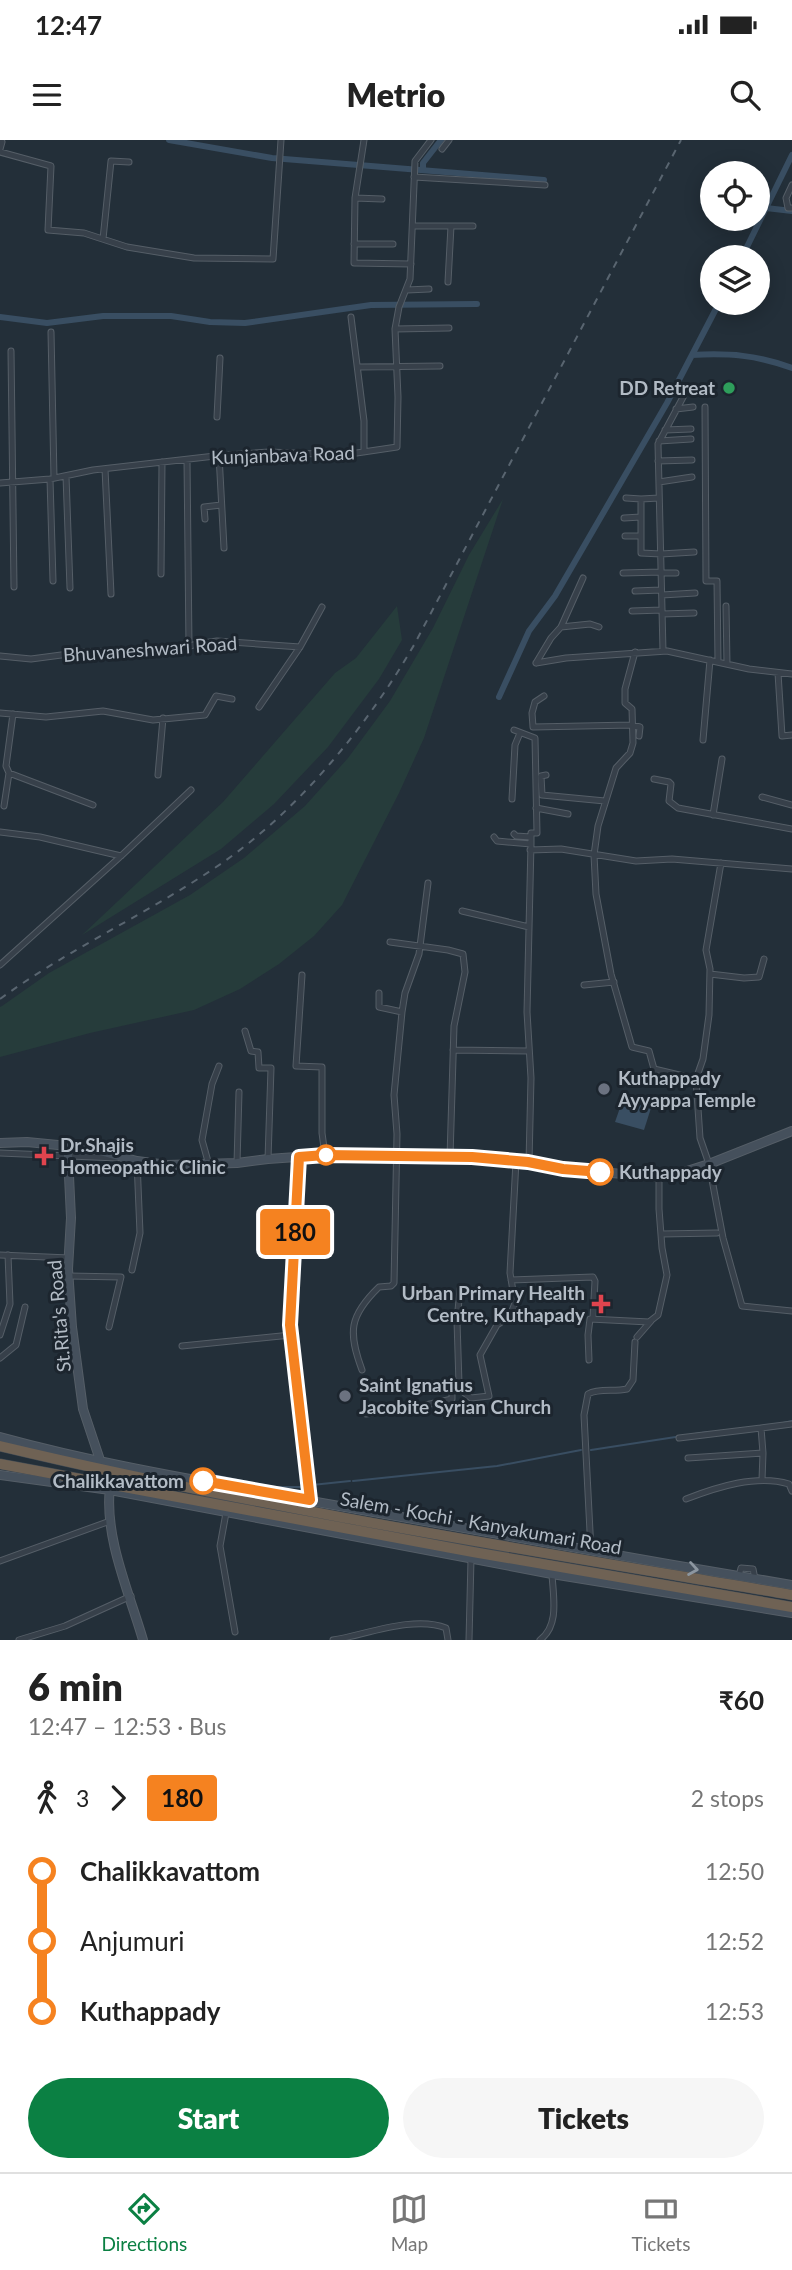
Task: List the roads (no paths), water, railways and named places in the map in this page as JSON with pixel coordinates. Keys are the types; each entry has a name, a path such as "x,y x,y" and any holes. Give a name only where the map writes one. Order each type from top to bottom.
{"highway":[{"name":"Salem - Kochi - Kanyakumari Road","path":"0,1447 310,1506 397,1532 674,1590 792,1607"},
{"name":"Salem - Kochi - Kanyakumari Road","path":"0,1464 110,1487 397,1532 746,1580 792,1595"}],"street":[{"path":"0,141 0,151 51,166 48,230 83,233 127,247 194,258 273,258 281,140"},
{"path":"364,140 355,198 354,263 411,264"},
{"name":"Kunjanbava Road","path":"0,483 52,479 105,469 219,455 269,452 343,455 394,449 399,444 396,319 407,290 411,264 415,161 431,140"},
{"path":"442,149 449,140"},
{"path":"103,239 110,161 129,162"},
{"path":"414,177 545,185"},
{"path":"790,208 786,198 792,185"},
{"path":"355,198 382,199"},
{"path":"413,226 473,226"},
{"path":"449,282 452,226"},
{"path":"354,244 393,244"},
{"path":"407,290 429,289"},
{"path":"351,317 364,421 364,452"},
{"path":"395,329 449,328"},
{"path":"51,332 53,581"},
{"path":"11,351 14,587"},
{"path":"217,417 220,358"},
{"path":"358,367 440,366"},
{"path":"663,651 659,441 688,388"},
{"path":"676,409 693,407"},
{"path":"705,407 706,580 717,581 718,662"},
{"path":"665,430 691,429"},
{"path":"659,441 691,439"},
{"path":"219,455 224,548"},
{"path":"187,460 188,647"},
{"path":"658,461 692,460"},
{"path":"161,573 162,462"},
{"path":"105,469 111,594"},
{"path":"66,476 70,588"},
{"path":"659,482 692,477"},
{"path":"626,498 659,498"},
{"path":"641,499 642,553 661,555 694,552"},
{"path":"205,519 204,506 221,505"},
{"path":"624,518 641,517"},
{"path":"625,536 641,536"},
{"path":"623,573 676,573"},
{"path":"583,578 561,627 536,663 566,658 663,651 792,674"},
{"path":"635,591 695,593"},
{"path":"726,606 727,664"},
{"path":"259,707 300,647 322,607"},
{"path":"632,611 694,613"},
{"path":"561,627 590,624 599,627"},
{"name":"Bhuvaneshwari Road","path":"0,656 31,659 71,653 164,650 217,641 300,647"},
{"path":"635,652 625,689 625,703 632,709 633,743 630,753 615,768 598,826 594,855 596,894 614,982 632,1047 649,1051 654,1069 696,1079"},
{"path":"703,740 710,660"},
{"path":"778,673 782,736 792,736"},
{"path":"0,713 46,717 103,710 153,720 205,715 216,696 232,699"},
{"path":"528,736 533,727 531,713 534,702 544,696"},
{"path":"4,806 13,714"},
{"path":"158,775 163,718"},
{"path":"533,727 643,727 646,721"},
{"path":"639,727 639,736"},
{"path":"512,799 517,732 535,738 538,795"},
{"path":"713,815 722,759"},
{"path":"9,773 93,805"},
{"path":"528,1162 531,1078 527,1012 530,847 531,833 537,832 536,808 541,776 546,775"},
{"path":"654,779 671,784 669,802 678,808 792,829"},
{"path":"0,965 191,790"},
{"path":"538,795 605,802"},
{"path":"762,797 792,806"},
{"path":"536,808 568,814"},
{"path":"0,832 40,837 121,856"},
{"path":"506,832 506,842"},
{"path":"514,834 531,837"},
{"path":"494,837 497,841 530,847 636,860 672,859 792,869"},
{"path":"721,863 706,950 710,974 709,1016 703,1059 696,1079 700,1138 709,1164 723,1238 742,1306 792,1311"},
{"path":"362,1370 354,1348 352,1331 355,1316 379,1287 391,1286 394,1283 397,1134 394,1095 405,993 421,946 428,883"},
{"path":"462,911 529,927"},
{"path":"390,942 463,954 465,972 454,1026 450,1157"},
{"path":"710,974 744,978 759,976 764,959"},
{"path":"302,975 296,1066 322,1067 322,1133 325,1155"},
{"path":"584,985 614,982"},
{"path":"379,993 379,1007 402,1012"},
{"path":"245,1031 251,1051 258,1052 259,1068 271,1069 268,1159"},
{"path":"453,1050 529,1051"},
{"path":"209,1165 202,1140 212,1084 219,1066"},
{"path":"237,1163 239,1092"},
{"path":"0,1153 120,1158 167,1165 209,1165 325,1155 450,1157 528,1162 563,1169 659,1177 709,1164 792,1131"},
{"path":"0,1143 27,1142 68,1146 96,1150 120,1158"},
{"name":"St.Rita's Road","path":"68,1156 72,1327 83,1409 102,1466"},
{"path":"299,1157 291,1335 310,1506 591,1551 746,1580 792,1585"},
{"path":"132,1270 140,1233 137,1161"},
{"path":"366,1414 450,1400 452,1389 458,1388 471,1398 489,1396 480,1355 497,1325 510,1315 514,1303 511,1280 516,1161"},
{"path":"591,1551 584,1415 588,1394 593,1391 617,1392 627,1389 633,1380 636,1340 658,1315 667,1280 661,1234 659,1177"},
{"path":"661,1234 717,1234"},
{"path":"0,1255 69,1258"},
{"path":"0,1335 10,1304 8,1255"},
{"path":"69,1276 121,1277 109,1327"},
{"path":"511,1280 593,1277 595,1281 593,1318 589,1321 589,1360"},
{"path":"458,1388 457,1321 460,1289"},
{"path":"0,1358 16,1345 25,1307"},
{"path":"593,1318 651,1321"},
{"path":"181,1346 291,1335"},
{"path":"679,1438 792,1424"},
{"path":"761,1428 762,1480"},
{"path":"0,1437 102,1466"},
{"path":"688,1458 763,1454"},
{"path":"0,1475 110,1487 226,1513 471,1559 552,1574 674,1590 792,1614"},
{"path":"686,1499 762,1480 789,1484 792,1491"},
{"path":"110,1487 110,1521 114,1546 143,1640"},
{"path":"226,1513 220,1546 235,1632"},
{"path":"0,1560 110,1521"},
{"path":"469,1640 471,1559"},
{"path":"540,1640 551,1628 554,1603 552,1574"},
{"path":"19,1640 65,1626 131,1596"},
{"path":"333,1640 374,1630 435,1623 446,1628 448,1640"}],"water":[{"path":"623,1099 651,1108 644,1130 615,1122"}],"waterway":[{"path":"169,140 272,158 544,180"},
{"path":"423,170 423,163 441,140"},
{"path":"748,245 792,155"},
{"path":"770,208 792,211"},
{"path":"0,317 47,323 103,316 171,316 210,322 245,323 371,305 477,304"},
{"path":"499,697 529,631 555,596 667,403 713,315"},
{"path":"692,355 743,356 792,368"},
{"path":"783,1423 792,1421"},
{"path":"591,1450 708,1432"},
{"path":"353,1481 497,1466 581,1450"},
{"path":"208,1474 274,1487 302,1487"},
{"path":"312,1485 350,1481"}],"railway":[{"path":"0,999 54,963 222,863 278,818 305,792 353,735 414,645 681,140"}],"place":[{"name":"DD Retreat","path":"729,388"},
{"name":"Kuthappady Ayyappa Temple","path":"604,1089"},
{"name":"Dr.Shajis Homeopathic Clinic","path":"44,1156"},
{"name":"Kuthappady","path":"600,1172"},
{"name":"Urban Primary Health Centre, Kuthapady","path":"601,1304"},
{"name":"Saint Ignatius Jacobite Syrian Church","path":"345,1396"},
{"name":"Chalikkavattom","path":"203,1481"}]}
